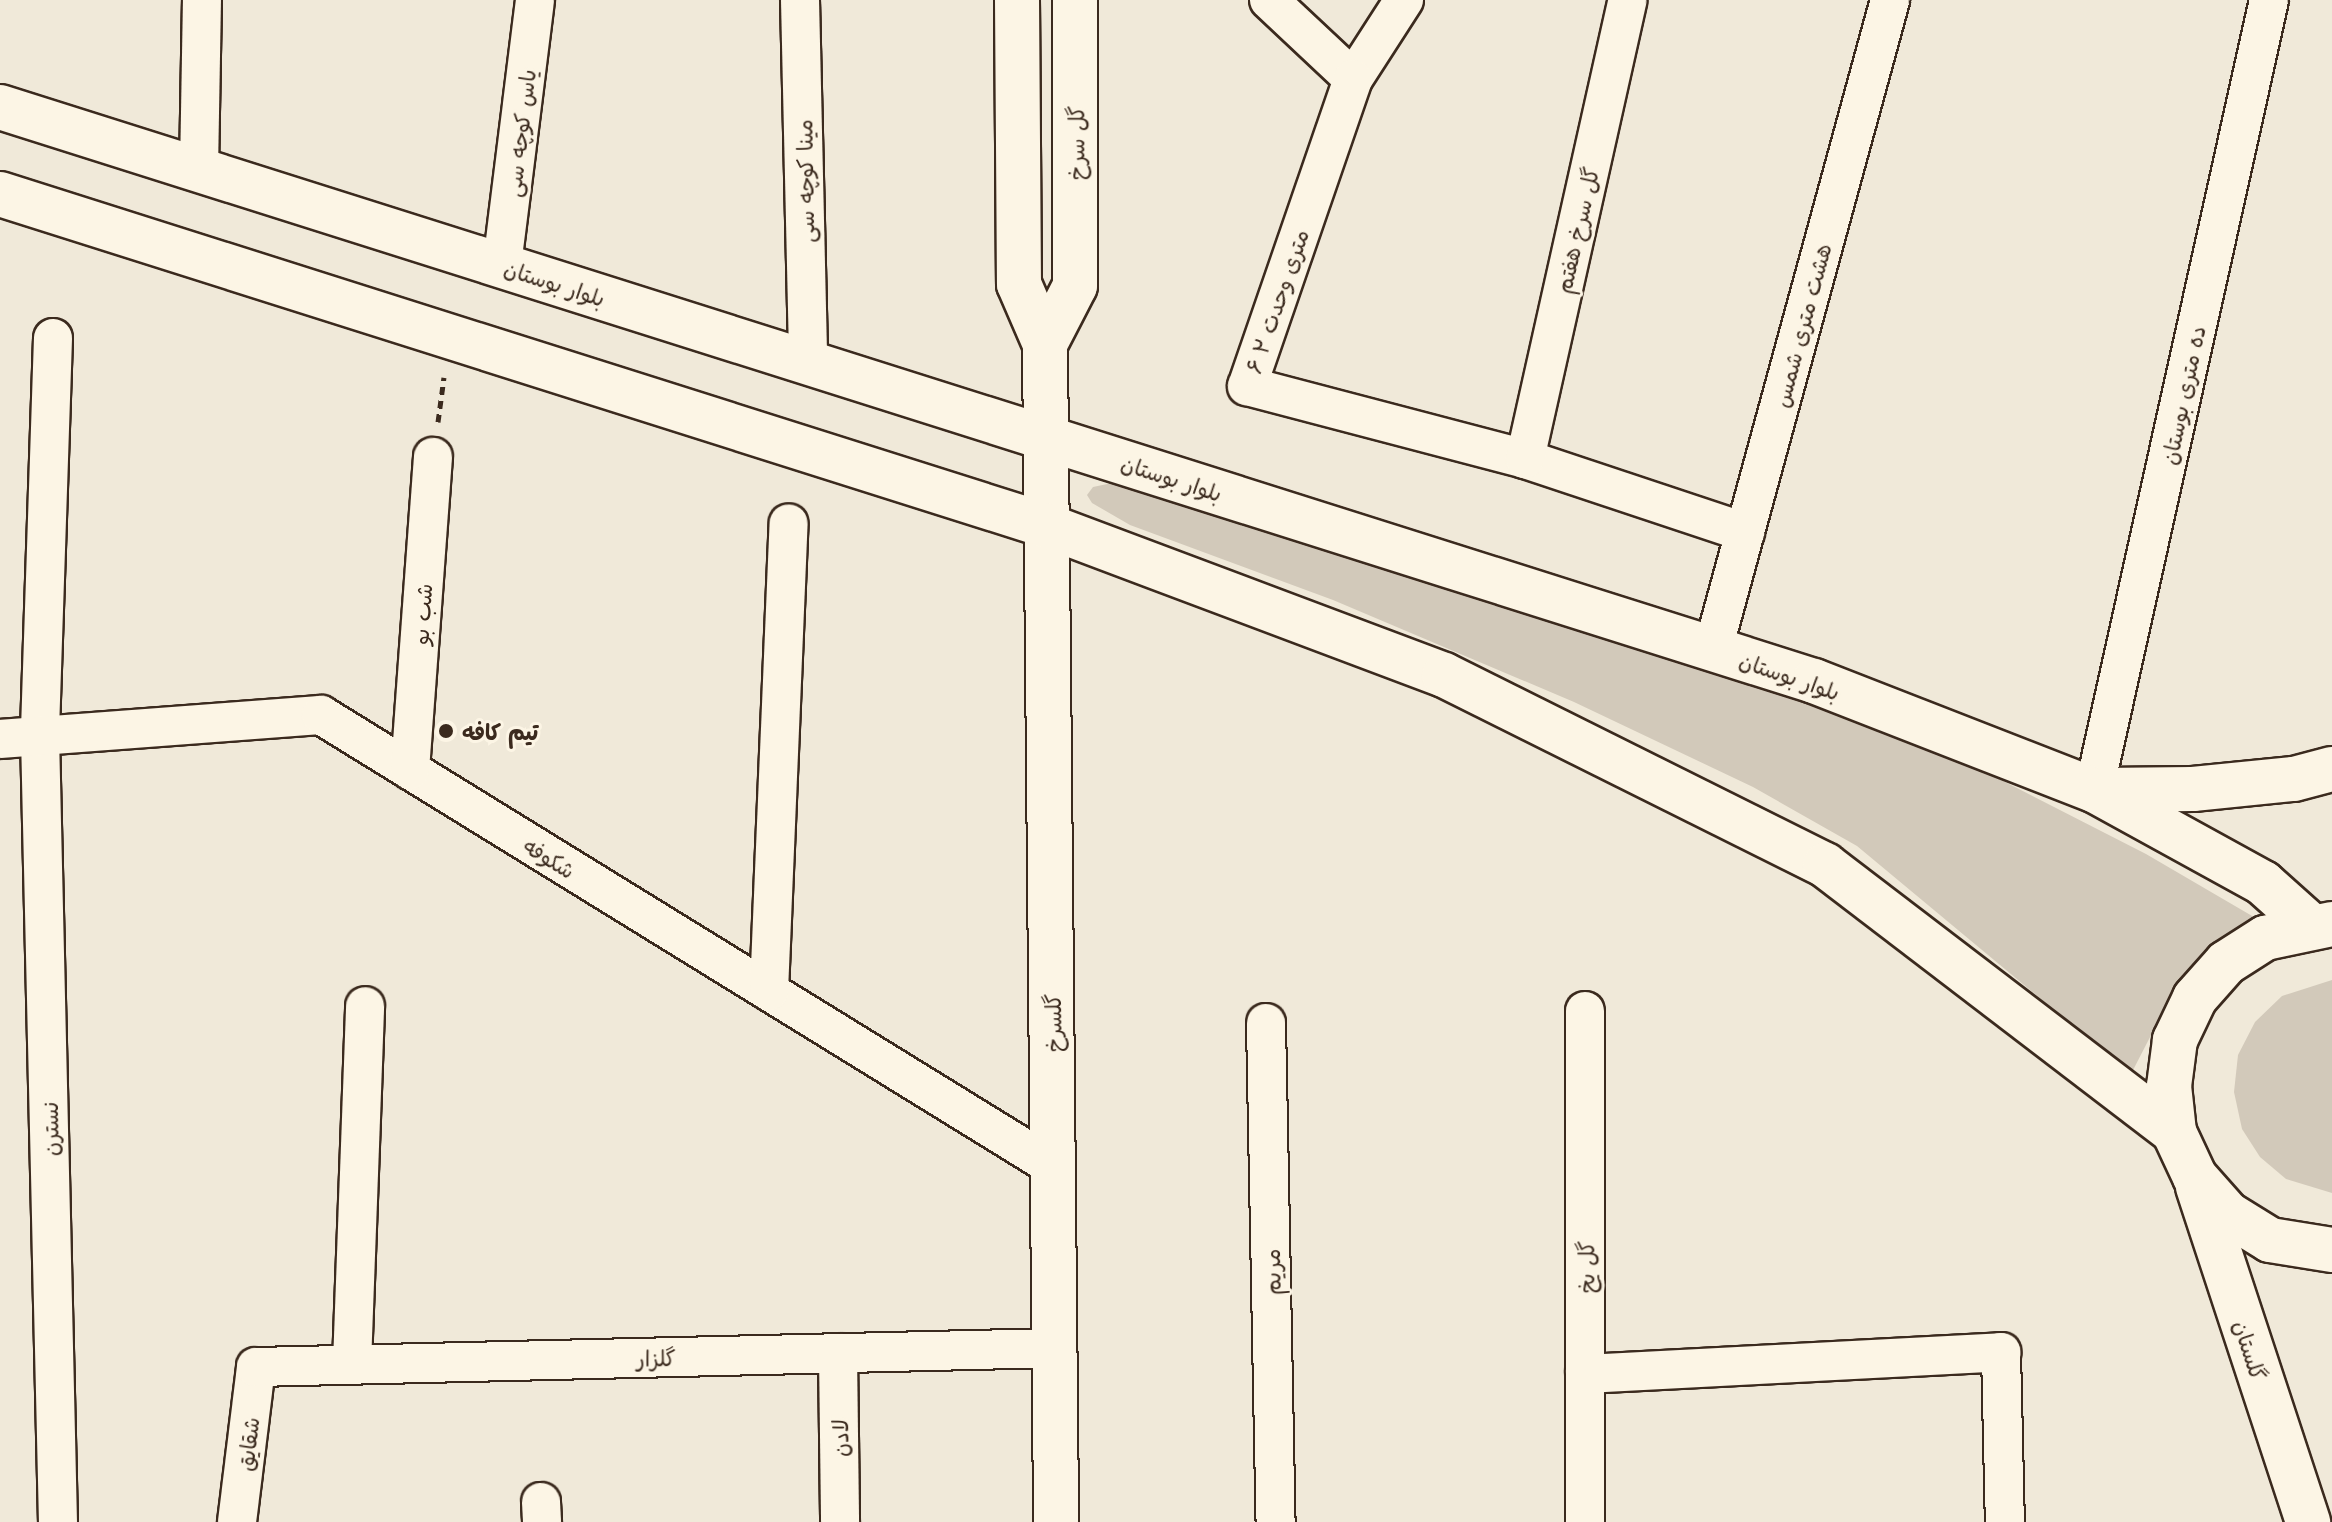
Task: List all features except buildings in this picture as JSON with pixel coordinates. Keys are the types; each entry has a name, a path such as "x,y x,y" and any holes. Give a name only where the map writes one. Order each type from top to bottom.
{"main road":[{"path":"1017,0 1019,284 1045,344"},
{"name":"گل سرخ","path":"1045,344 1075,286 1075,0"},
{"name":"بلوار بوستان","path":"0,107 1814,681 2094,790 2263,883 2326,924"},
{"path":"0,194 1045,525 1444,675 1825,865 2174,1132"},
{"name":"گلسرخ","path":"1045,344 1056,1522"},
{"path":"2094,790 2193,789 2294,779 2332,769"},
{"path":"2326,924 2265,938 2226,963 2195,998 2175,1040 2169,1086 2174,1132 2195,1177 2228,1214 2270,1240 2332,1250"},
{"name":"گلستان","path":"2195,1177 2308,1522"}],"street":[{"path":"199,170 202,0"},
{"name":"یاس کوچه سی","path":"502,265 535,0"},
{"name":"مینا کوچه سی","path":"800,0 808,362"},
{"path":"1269,0 1353,79"},
{"name":"۶ متری وحدت ۲","path":"1404,0 1353,79 1247,386 1525,459"},
{"name":"گل سرخ هفتم","path":"1525,459 1628,0"},
{"name":"هشت متری شمس","path":"1713,649 1890,0"},
{"name":"ده متری بوستان","path":"2094,790 2269,0"},
{"name":"نسترن","path":"53,338 40,736 58,1522"},
{"name":"شب بو","path":"410,770 433,457"},
{"path":"1525,459 1745,532"},
{"path":"769,991 789,523"},
{"name":"شکوفه","path":"0,739 321,715 1054,1167"},
{"path":"352,1364 365,1006"},
{"name":"گل یخ","path":"1585,1011 1585,1522"},
{"name":"مریم","path":"1266,1023 1276,1522"},
{"name":"گلزار","path":"256,1367 1055,1348"},
{"path":"1585,1374 2001,1352 2005,1522"},
{"name":"لادن","path":"838,1353 840,1522"},
{"name":"شقایق","path":"237,1522 256,1367"}],"path":[{"path":"433,457 450,336"}],"shaded area":[{"path":"1112,483 1778,686 1927,742 2146,854 2259,920 2206,954 2164,1010 2131,1074 1857,846 1753,787 1574,702 1333,600 1130,525 1092,503 1087,495 1093,487"},
{"path":"2332,980 2332,1193 2286,1179 2260,1157 2242,1129 2234,1092 2238,1055 2255,1022 2282,996"}],"place":[{"name":"تیم کافه","path":"446,731"}]}
